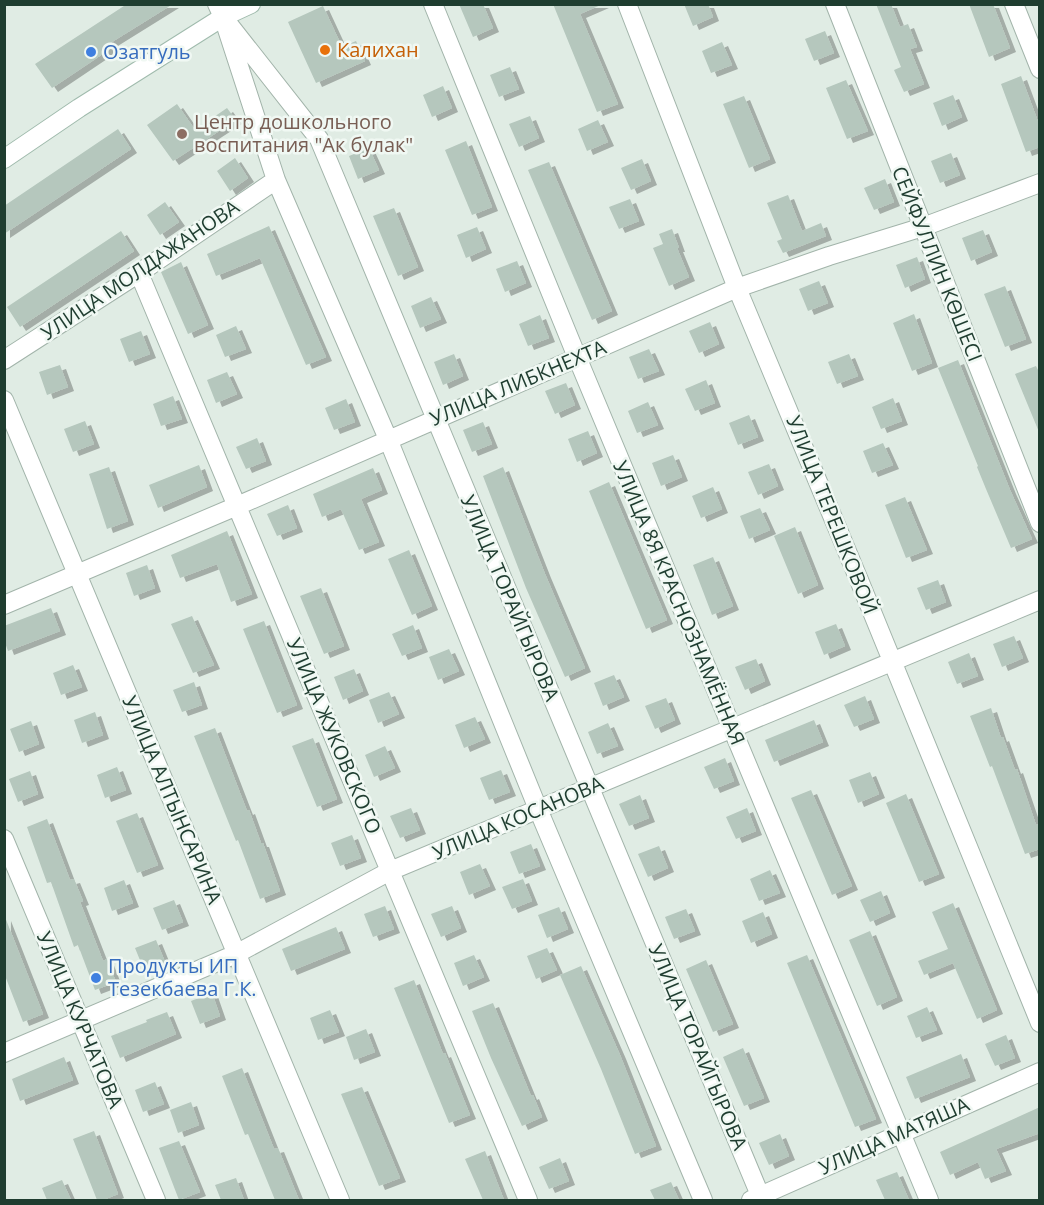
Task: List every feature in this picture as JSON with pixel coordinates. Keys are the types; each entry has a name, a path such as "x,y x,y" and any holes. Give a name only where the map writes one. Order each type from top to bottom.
{"street":[{"path":"4,159 220,11 250,4"},
{"name":"УЛИЦА 8Я КРАСНОЗНАМЁННАЯ","path":"433,4 577,357 929,1200"},
{"name":"УЛИЦА ТЕРЕШКОВОЙ","path":"627,4 737,288 860,580 1040,1023"},
{"name":"СЕЙФУЛЛИН КӨШЕСІ","path":"835,4 1040,522"},
{"path":"1014,4 1040,69"},
{"path":"220,11 276,180 388,439 538,808 703,1200"},
{"name":"УЛИЦА ТОРАЙГЫРОВА","path":"220,11 319,139 757,1199"},
{"name":"УЛИЦА МОЛДАЖАНОВА","path":"4,360 139,273 276,180"},
{"name":"УЛИЦА ЛИБКНЕХТА","path":"4,605 737,288 923,227 1040,183"},
{"name":"УЛИЦА ЖУКОВСКОГО","path":"139,273 528,1200"},
{"name":"УЛИЦА АЛТЫНСАРИНА","path":"4,400 340,1200"},
{"name":"УЛИЦА КОСАНОВА","path":"4,1053 236,954 390,871 1040,600"},
{"name":"УЛИЦА КУРЧАТОВА","path":"4,839 156,1200"},
{"name":"УЛИЦА МАТЯША","path":"757,1199 900,1132 1040,1072"}],"building":[{"path":"127,4 173,4 107,45 110,49 52,88 35,64"},
{"path":"459,4 483,4 493,28 473,37"},
{"path":"553,4 603,4 580,14 618,104 597,112"},
{"path":"684,4 708,4 713,17 693,26"},
{"path":"876,4 891,4 900,27 908,24 917,47 910,49 924,84 904,92 894,70 901,67"},
{"path":"969,4 993,4 1010,48 989,57"},
{"path":"323,6 342,47 356,41 365,61 316,83 288,22"},
{"path":"825,31 834,53 814,61 805,39"},
{"path":"722,42 732,65 711,73 702,51"},
{"path":"510,67 519,89 499,97 490,75"},
{"path":"1021,76 1040,127 1040,147 1026,152 1001,84"},
{"path":"846,80 868,131 847,139 826,88"},
{"path":"443,86 452,108 432,117 423,95"},
{"path":"953,95 962,117 942,126 933,103"},
{"path":"744,96 770,159 749,168 723,104"},
{"path":"177,104 195,130 227,108 236,120 173,161 147,125"},
{"path":"530,116 539,138 519,147 509,124"},
{"path":"598,120 608,142 587,151 578,129"},
{"path":"118,129 131,149 4,234 4,206"},
{"path":"466,141 492,207 472,215 445,150"},
{"path":"369,148 379,170 358,179 349,156"},
{"path":"951,153 960,175 940,183 931,161"},
{"path":"235,158 248,178 230,191 217,171"},
{"path":"642,159 651,181 631,190 621,168"},
{"path":"549,162 612,311 592,320 528,170"},
{"path":"885,179 894,202 874,210 864,188"},
{"path":"788,195 802,231 821,223 826,236 783,253 777,241 782,239 767,203"},
{"path":"630,199 639,221 619,229 609,207"},
{"path":"165,202 179,222 160,235 147,215"},
{"path":"394,208 418,267 398,276 373,216"},
{"path":"269,226 326,357 306,365 260,258 216,276 207,254"},
{"path":"477,227 486,249 466,258 457,235"},
{"path":"672,229 689,277 669,286 653,248 663,244 659,234"},
{"path":"983,230 992,252 971,261 962,238"},
{"path":"121,231 134,251 20,327 7,307"},
{"path":"917,257 925,279 905,288 896,265"},
{"path":"517,261 526,283 505,292 496,269"},
{"path":"181,262 208,325 188,334 161,272"},
{"path":"819,281 828,303 808,311 799,289"},
{"path":"1005,286 1026,339 1005,347 984,294"},
{"path":"431,297 441,319 420,328 411,306"},
{"path":"914,314 932,363 912,371 893,323"},
{"path":"540,315 549,338 528,346 519,324"},
{"path":"710,322 719,344 699,353 689,331"},
{"path":"236,326 246,349 225,357 216,335"},
{"path":"141,331 150,354 129,362 120,339"},
{"path":"649,349 659,371 638,379 629,357"},
{"path":"454,354 463,376 443,385 434,362"},
{"path":"849,354 858,376 837,384 828,362"},
{"path":"958,360 1032,539 1011,548 938,368"},
{"path":"60,365 68,387 47,395 39,372"},
{"path":"1036,366 1040,374 1039,432 1015,374"},
{"path":"227,372 237,394 216,403 207,380"},
{"path":"706,380 715,403 695,411 685,389"},
{"path":"566,383 575,405 555,414 545,391"},
{"path":"173,396 182,419 161,426 153,404"},
{"path":"893,398 902,421 881,429 872,407"},
{"path":"346,399 355,422 334,430 325,408"},
{"path":"648,402 658,425 637,433 628,411"},
{"path":"749,415 758,437 738,445 729,423"},
{"path":"85,421 94,444 73,452 64,429"},
{"path":"483,422 492,444 472,452 463,430"},
{"path":"588,431 597,453 577,462 568,439"},
{"path":"257,438 266,461 246,469 236,447"},
{"path":"883,443 893,465 872,473 863,451"},
{"path":"673,455 682,477 661,486 652,463"},
{"path":"769,464 778,486 758,495 748,472"},
{"path":"199,465 207,487 158,508 149,485"},
{"path":"109,467 128,521 107,529 89,474"},
{"path":"503,467 585,668 565,677 526,588 483,476"},
{"path":"373,468 382,490 361,499 379,542 359,550 341,509 322,517 313,494"},
{"path":"609,482 667,620 646,629 589,491"},
{"path":"713,487 722,509 701,518 692,496"},
{"path":"905,497 927,550 906,558 885,505"},
{"path":"288,505 297,528 277,536 267,514"},
{"path":"760,508 770,530 749,539 740,516"},
{"path":"795,527 818,585 798,594 774,536"},
{"path":"227,531 252,594 231,602 217,564 180,578 171,555"},
{"path":"409,550 432,606 412,615 388,559"},
{"path":"713,557 733,606 712,615 693,565"},
{"path":"147,565 155,588 134,596 126,573"},
{"path":"938,580 946,602 926,610 917,588"},
{"path":"321,588 344,646 324,654 300,596"},
{"path":"51,608 60,631 8,651 4,640 4,626"},
{"path":"192,616 214,665 193,673 171,624"},
{"path":"264,621 297,705 277,713 243,629"},
{"path":"836,624 845,646 824,655 815,632"},
{"path":"413,625 422,648 402,656 392,634"},
{"path":"1014,636 1023,658 1002,667 993,644"},
{"path":"449,649 459,671 438,680 429,657"},
{"path":"969,653 978,676 957,684 948,662"},
{"path":"756,659 765,681 745,690 735,667"},
{"path":"73,665 82,687 61,695 53,673"},
{"path":"354,669 363,691 343,700 334,677"},
{"path":"614,675 624,697 603,706 594,683"},
{"path":"194,682 202,705 182,712 173,690"},
{"path":"389,692 399,714 378,723 369,700"},
{"path":"865,696 874,719 854,727 844,705"},
{"path":"666,698 675,720 655,729 645,706"},
{"path":"991,708 1001,738 1003,737 1015,770 1017,769 1036,825 1040,824 1040,849 1025,854 992,766 990,767 970,716"},
{"path":"95,712 103,735 82,743 74,720"},
{"path":"475,717 485,739 464,748 455,725"},
{"path":"814,720 823,742 774,762 765,740"},
{"path":"31,721 39,744 19,752 10,729"},
{"path":"608,723 618,746 597,754 588,732"},
{"path":"215,728 247,811 249,810 261,843 263,843 280,891 260,899 194,736"},
{"path":"313,738 337,799 317,807 292,746"},
{"path":"385,746 395,768 374,777 365,755"},
{"path":"725,758 734,781 714,789 704,767"},
{"path":"117,767 126,790 105,798 97,775"},
{"path":"501,770 510,792 489,800 480,778"},
{"path":"30,771 38,794 18,802 9,779"},
{"path":"870,772 879,794 858,803 849,780"},
{"path":"811,790 852,886 832,895 791,798"},
{"path":"906,794 939,874 919,882 886,803"},
{"path":"640,795 649,818 629,826 619,804"},
{"path":"411,808 420,830 400,838 390,816"},
{"path":"747,808 756,831 736,839 726,817"},
{"path":"137,813 158,865 137,873 116,821"},
{"path":"47,819 70,880 74,879 83,901 80,902 103,961 107,959 116,982 95,990 78,945 74,947 51,882 47,883 27,827"},
{"path":"352,835 361,858 340,866 331,843"},
{"path":"531,844 540,866 519,874 510,852"},
{"path":"659,846 668,868 648,877 638,854"},
{"path":"480,864 490,886 469,895 460,872"},
{"path":"770,870 780,893 759,901 750,879"},
{"path":"523,879 532,901 512,909 502,887"},
{"path":"124,880 133,903 112,911 104,888"},
{"path":"881,891 890,913 870,922 860,900"},
{"path":"174,900 183,922 162,930 153,908"},
{"path":"953,903 997,1010 977,1019 953,963 924,975 918,961 948,949 932,912"},
{"path":"385,906 394,929 373,937 364,914"},
{"path":"452,906 461,928 441,937 431,914"},
{"path":"559,907 568,929 547,938 538,915"},
{"path":"686,909 695,931 674,939 665,917"},
{"path":"763,912 772,934 751,943 742,921"},
{"path":"5,917 43,1014 23,1022 4,973"},
{"path":"336,927 345,949 291,971 282,949"},
{"path":"870,931 897,997 877,1006 849,940"},
{"path":"156,940 165,962 144,970 135,948"},
{"path":"547,948 557,970 536,979 527,956"},
{"path":"474,955 484,977 463,986 454,963"},
{"path":"807,955 876,1119 855,1127 787,963"},
{"path":"706,960 733,1024 713,1032 686,969"},
{"path":"581,966 656,1146 635,1154 560,975"},
{"path":"414,980 470,1115 449,1123 394,988"},
{"path":"212,993 220,1016 200,1024 191,1001"},
{"path":"493,1003 531,1096 533,1095 542,1117 522,1126 472,1011"},
{"path":"927,1007 937,1030 916,1038 907,1016"},
{"path":"330,1010 339,1032 318,1040 310,1018"},
{"path":"167,1012 176,1034 120,1058 111,1036"},
{"path":"366,1029 375,1052 354,1060 346,1037"},
{"path":"1006,1035 1015,1058 995,1066 985,1044"},
{"path":"743,1048 764,1098 744,1106 723,1057"},
{"path":"961,1054 970,1077 915,1099 906,1077"},
{"path":"64,1057 73,1080 20,1101 12,1079"},
{"path":"242,1068 274,1149 278,1148 299,1200 275,1200 248,1134 245,1135 222,1076"},
{"path":"155,1082 164,1104 143,1112 135,1090"},
{"path":"362,1087 400,1178 379,1186 341,1094"},
{"path":"191,1102 199,1125 178,1133 170,1110"},
{"path":"1040,1107 1040,1133 996,1149 1006,1171 985,1179 978,1162 950,1175 940,1152"},
{"path":"94,1131 118,1194 103,1200 97,1200 73,1139"},
{"path":"780,1134 789,1156 769,1165 759,1143"},
{"path":"179,1141 200,1192 179,1200 159,1148"},
{"path":"485,1151 504,1200 483,1200 465,1159"},
{"path":"560,1158 569,1181 549,1189 539,1167"},
{"path":"897,1172 909,1200 885,1200 876,1180"},
{"path":"236,1178 244,1200 221,1200 215,1185"},
{"path":"62,1180 71,1200 47,1200 42,1188"},
{"path":"671,1182 679,1200 655,1200 650,1190"}],"place":[{"name":"Калихан","path":"325,50"},
{"name":"Oзатгуль","path":"91,52"},
{"name":"Центр дошкольного воспитания \"Ак булак\"","path":"182,134"},
{"name":"Продукты ИП Тезекбаева Г.К.","path":"96,978"}]}
